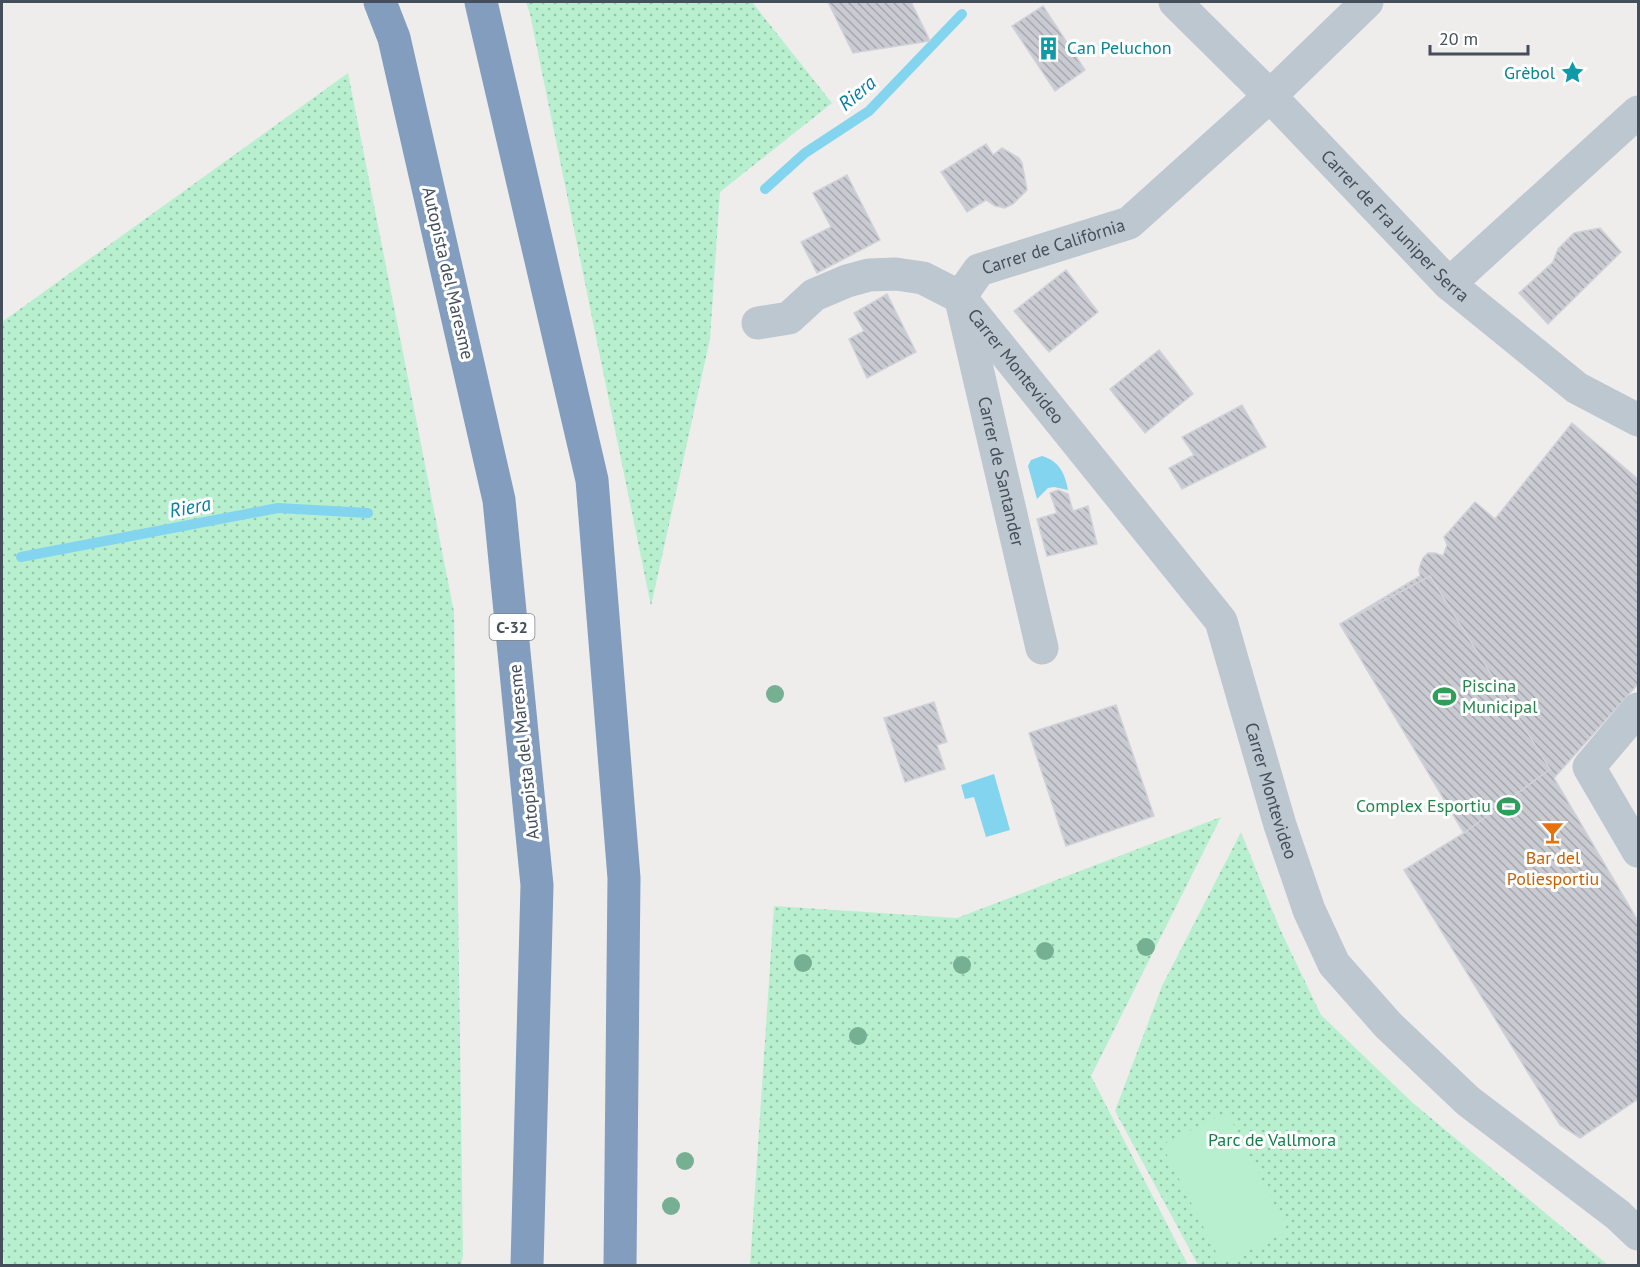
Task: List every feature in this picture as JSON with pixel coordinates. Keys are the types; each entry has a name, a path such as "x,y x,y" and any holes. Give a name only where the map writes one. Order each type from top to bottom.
{"highway":[{"name":"Autopista del Maresme","path":"380,2 394,38 499,500 537,885 526,1266"},
{"path":"481,2 592,480 624,878 620,1266"}],"street":[{"name":"Carrer de Fra Juniper Serra","path":"1175,2 1270,96 1449,284 1577,388 1638,420"},
{"name":"Carrer de Califòrnia","path":"960,297 979,270 1129,223 1270,96 1367,2"},
{"path":"1449,284 1638,112"},
{"path":"758,323 789,318 814,295 847,281 869,275 896,273 923,278 960,297"},
{"name":"Carrer de Santander","path":"960,297 1042,648"},
{"name":"Carrer Montevideo","path":"960,297 1221,621 1280,825 1309,910 1334,964 1388,1025 1468,1101 1618,1215 1638,1234"},
{"path":"1638,709 1589,767 1638,851"}],"green space":[{"path":"526,2 752,2 832,103 720,192 710,339 651,606 530,14"},
{"path":"348,73 454,612 463,1255 461,1265 5,1265 2,1253 2,322"},
{"path":"1221,817 1091,1076 1188,1265 750,1265 774,906 957,918"},
{"name":"Parc de Vallmora","path":"1241,832 1279,927 1321,1015 1414,1104 1608,1265 1198,1265 1115,1111 1162,986"},
{"path":"1227,1112 1288,1231 1222,1264 1162,1145"}],"water":[{"path":"1042,456 1057,464 1065,478 1068,490 1048,488 1037,499 1028,466 1031,460"},
{"path":"994,774 1010,830 986,837 974,797 965,799 961,785"}],"building":[{"path":"828,2 911,2 930,41 853,53"},
{"name":"Can Peluchon","path":"1043,6 1085,70 1055,91 1012,26"},
{"path":"986,144 993,155 1002,148 1019,158 1027,190 1013,204 1005,208 995,206 986,200 967,212 941,172"},
{"path":"847,175 880,240 817,273 801,242 831,227 813,193"},
{"path":"1600,228 1621,252 1548,324 1519,293 1553,262 1558,249 1574,233"},
{"path":"1066,270 1098,312 1049,352 1014,311"},
{"path":"887,294 916,352 867,378 849,339 864,331 854,313"},
{"path":"1159,350 1193,394 1145,433 1110,389"},
{"path":"1242,405 1266,447 1182,489 1169,468 1194,455 1182,437"},
{"name":"Complex Esportiu","path":"1572,423 1638,479 1638,684 1554,778 1638,921 1638,1099 1580,1138 1560,1125 1404,870 1464,833 1340,624 1420,576 1421,563 1428,553 1443,556 1447,545 1444,537 1475,502 1495,519"},
{"path":"1058,490 1068,494 1073,511 1088,506 1097,544 1047,556 1037,519 1057,513 1050,493"},
{"name":"Piscina Municipal","path":"1430,576 1550,769 1464,833 1340,624"},
{"path":"934,702 947,742 937,745 945,769 905,782 884,718"},
{"path":"1116,705 1154,816 1066,846 1029,733"}],"waterway":[{"name":"Riera","path":"765,189 805,153 869,111 962,14"},
{"name":"Riera","path":"21,557 278,508 368,513"}],"place":[{"name":"Can Peluchon","path":"1049,48"},
{"name":"Grèbol","path":"1573,73"},
{"name":"Piscina Municipal","path":"1444,696"},
{"name":"Complex Esportiu","path":"1509,806"},
{"name":"Bar del Poliesportiu","path":"1553,832"}]}
